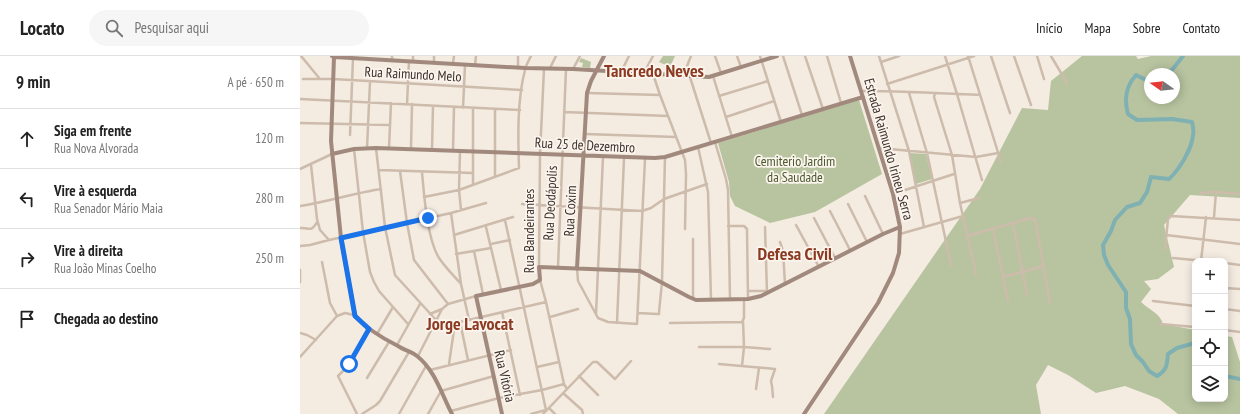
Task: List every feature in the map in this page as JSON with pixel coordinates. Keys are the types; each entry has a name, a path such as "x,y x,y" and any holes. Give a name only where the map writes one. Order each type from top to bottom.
{"street":[{"path":"301,56 320,79"},
{"path":"434,56 434,62"},
{"path":"453,64 454,56"},
{"path":"475,65 476,56"},
{"path":"518,56 518,67"},
{"path":"424,197 459,190 519,168 518,153 522,90 525,68 531,56"},
{"path":"550,68 556,56"},
{"path":"573,69 580,56"},
{"name":"Rua Coxim","path":"577,268 587,93 604,56"},
{"path":"620,72 629,56"},
{"path":"644,73 653,56"},
{"path":"691,56 687,66 727,184 730,299"},
{"path":"715,56 721,74"},
{"path":"737,56 741,68"},
{"path":"355,316 341,238 330,135 333,57 412,59 464,65 573,69 709,77 741,68 761,58 777,56"},
{"path":"783,56 803,115"},
{"path":"805,56 823,109"},
{"path":"827,56 841,103"},
{"name":"Estrada Raimundo Irineu Serra","path":"804,414 878,302 897,264 899,253 900,227 893,194 850,56"},
{"path":"879,56 909,151 924,227"},
{"path":"881,62 899,56"},
{"path":"945,56 982,180"},
{"path":"888,84 974,56"},
{"path":"991,56 1010,113"},
{"path":"1014,56 1031,105"},
{"path":"1037,56 1044,79"},
{"path":"1051,56 1068,83"},
{"path":"968,57 1001,162"},
{"path":"350,135 352,58"},
{"path":"761,58 782,122"},
{"path":"407,104 408,83 412,59"},
{"path":"463,108 464,65"},
{"name":"Rua Bandeirantes","path":"544,69 538,232 539,267 540,280 550,317 564,384 567,389"},
{"name":"Rua Deodápolis","path":"558,267 566,69"},
{"path":"653,74 676,137 683,151 686,166 685,229"},
{"path":"713,76 732,137"},
{"name":"Rua Raimundo Melo","path":"303,79 332,79 522,90"},
{"path":"719,96 768,81"},
{"path":"367,148 370,82"},
{"path":"861,91 980,95"},
{"path":"587,93 660,95"},
{"path":"909,93 927,153 951,265"},
{"path":"935,93 934,97 952,155 954,174 976,275"},
{"name":"Rua 25 de Dezembro","path":"300,169 332,154 354,149 367,148 562,154 645,159 665,157 863,97"},
{"path":"300,99 520,110"},
{"path":"726,116 774,101"},
{"path":"389,149 391,104"},
{"path":"410,149 412,104"},
{"path":"432,150 433,106"},
{"path":"452,150 454,107"},
{"path":"473,108 473,185"},
{"path":"495,109 495,176"},
{"path":"564,112 668,116"},
{"path":"300,122 390,125"},
{"path":"585,134 676,137"},
{"path":"698,147 708,192 711,299"},
{"path":"376,148 380,170 385,227 395,275 436,320"},
{"path":"879,148 976,157 998,153"},
{"path":"354,149 363,232 370,272 379,291 408,324"},
{"path":"460,151 459,190 461,210"},
{"path":"596,314 602,208 603,157"},
{"path":"638,313 659,314 662,282 665,157"},
{"path":"617,323 624,158"},
{"path":"577,268 578,281 596,314 602,321 637,324 645,159"},
{"path":"310,165 317,222 320,230 329,240"},
{"path":"380,170 472,173"},
{"path":"400,171 406,223 414,260 448,304"},
{"path":"422,172 424,197 436,252 442,262 461,284"},
{"path":"893,194 954,174"},
{"path":"522,204 642,211 651,208 664,199 707,184"},
{"path":"300,206 315,204 359,192 381,189"},
{"path":"1214,217 1216,192"},
{"path":"1201,193 1216,192 1240,194"},
{"path":"865,196 883,234"},
{"path":"960,203 979,198"},
{"path":"300,246 451,214 486,203"},
{"path":"848,204 867,242"},
{"path":"830,212 850,250"},
{"path":"451,214 461,284 469,320"},
{"path":"1165,249 1168,219 1173,215 1240,220"},
{"path":"900,234 963,216"},
{"path":"1201,258 1206,217"},
{"path":"454,236 513,218"},
{"path":"814,218 835,258"},
{"path":"967,236 1013,222 1033,218 1035,219 1050,303"},
{"path":"506,220 542,390 548,409 555,414"},
{"path":"300,228 309,230 314,227 317,222"},
{"path":"1013,222 1027,295"},
{"path":"796,225 819,267"},
{"path":"728,226 746,227 748,291 743,321 744,347 742,366"},
{"path":"314,227 320,230"},
{"path":"486,227 501,290"},
{"path":"765,227 767,292"},
{"path":"539,267 640,271 693,299 757,298 850,250 900,227"},
{"path":"992,229 1008,301"},
{"path":"1166,235 1240,244"},
{"path":"456,254 474,251 510,240"},
{"path":"693,240 693,299"},
{"path":"780,242 783,251 785,284"},
{"path":"474,251 483,294"},
{"path":"1172,258 1192,260"},
{"path":"322,262 330,303 337,316"},
{"path":"1228,263 1240,265"},
{"path":"1003,277 1044,266"},
{"path":"300,270 300,282"},
{"path":"430,314 442,309 448,304 483,294 533,284 540,280"},
{"path":"1228,288 1240,289"},
{"path":"748,291 767,292"},
{"name":"Rua Vitória","path":"476,296 502,414"},
{"path":"1153,301 1192,306"},
{"path":"434,326 460,322 546,302"},
{"path":"397,346 420,304"},
{"path":"377,334 393,307"},
{"path":"418,357 442,309"},
{"path":"550,317 578,310"},
{"path":"1228,310 1240,311"},
{"path":"502,312 520,395"},
{"path":"300,357 337,316 347,313 355,316 369,329 388,342 418,357 428,368 451,413 499,398 520,395 564,384"},
{"path":"670,322 743,321"},
{"path":"460,322 468,360"},
{"path":"449,364 455,323"},
{"path":"1160,324 1192,326"},
{"path":"357,414 338,376 346,369 355,356 369,329"},
{"path":"1228,330 1240,332"},
{"path":"300,333 316,340"},
{"path":"367,378 388,342"},
{"path":"699,347 744,347 770,349"},
{"path":"399,414 428,368 511,350"},
{"path":"300,352 305,352"},
{"path":"362,414 376,405 380,400 409,352"},
{"path":"543,414 593,362 597,362 615,379 631,361"},
{"path":"537,367 559,362"},
{"path":"719,364 775,369 771,381 773,397"},
{"path":"756,389 759,368"},
{"path":"428,414 441,391 494,376"},
{"path":"579,376 598,395"},
{"path":"563,393 582,410 584,414"},
{"path":"531,414 548,409"}],"green space":[{"path":"663,56 675,56 670,67 659,62"},
{"path":"1082,56 1136,56 1138,59 1151,56 1240,56 1240,198 1190,195 1164,225 1174,267 1158,279 1144,281 1151,289 1141,302 1157,314 1162,320 1163,324 1192,329 1192,402 1228,402 1228,336 1232,337 1240,362 1240,414 1178,414 1159,399 1125,386 1096,393 1068,375 1048,365 1036,385 1041,414 824,414 980,189 1022,108 1048,110 1051,81"},
{"path":"581,58 591,62 590,68 582,67 583,63 579,62"},
{"name":"Cemiterio Jardim da Saudade","path":"859,100 882,174 815,212 770,223 735,206 730,196 729,182 718,143"},
{"path":"910,153 926,154 932,179 916,184"}],"waterway":[{"path":"1174,68 1183,56"},
{"path":"1144,79 1136,75 1128,88 1126,98 1128,114 1137,120 1172,119 1192,122 1192,141 1181,165 1173,175 1169,179 1151,177 1147,192 1140,203 1127,207 1115,220 1103,245 1104,255 1108,265 1126,292 1126,308 1130,319 1131,344 1136,355 1149,371 1157,376 1163,372 1166,367 1168,354 1177,348 1192,344"},
{"path":"1228,377 1240,379"}],"district":[{"name":"Tancredo Neves","path":"654,71"},
{"name":"Defesa Civil","path":"795,254"},
{"name":"Jorge Lavocat","path":"470,324"}],"route":[{"path":"349,364 356,355 369,329 355,316 341,238 428,218"}]}
